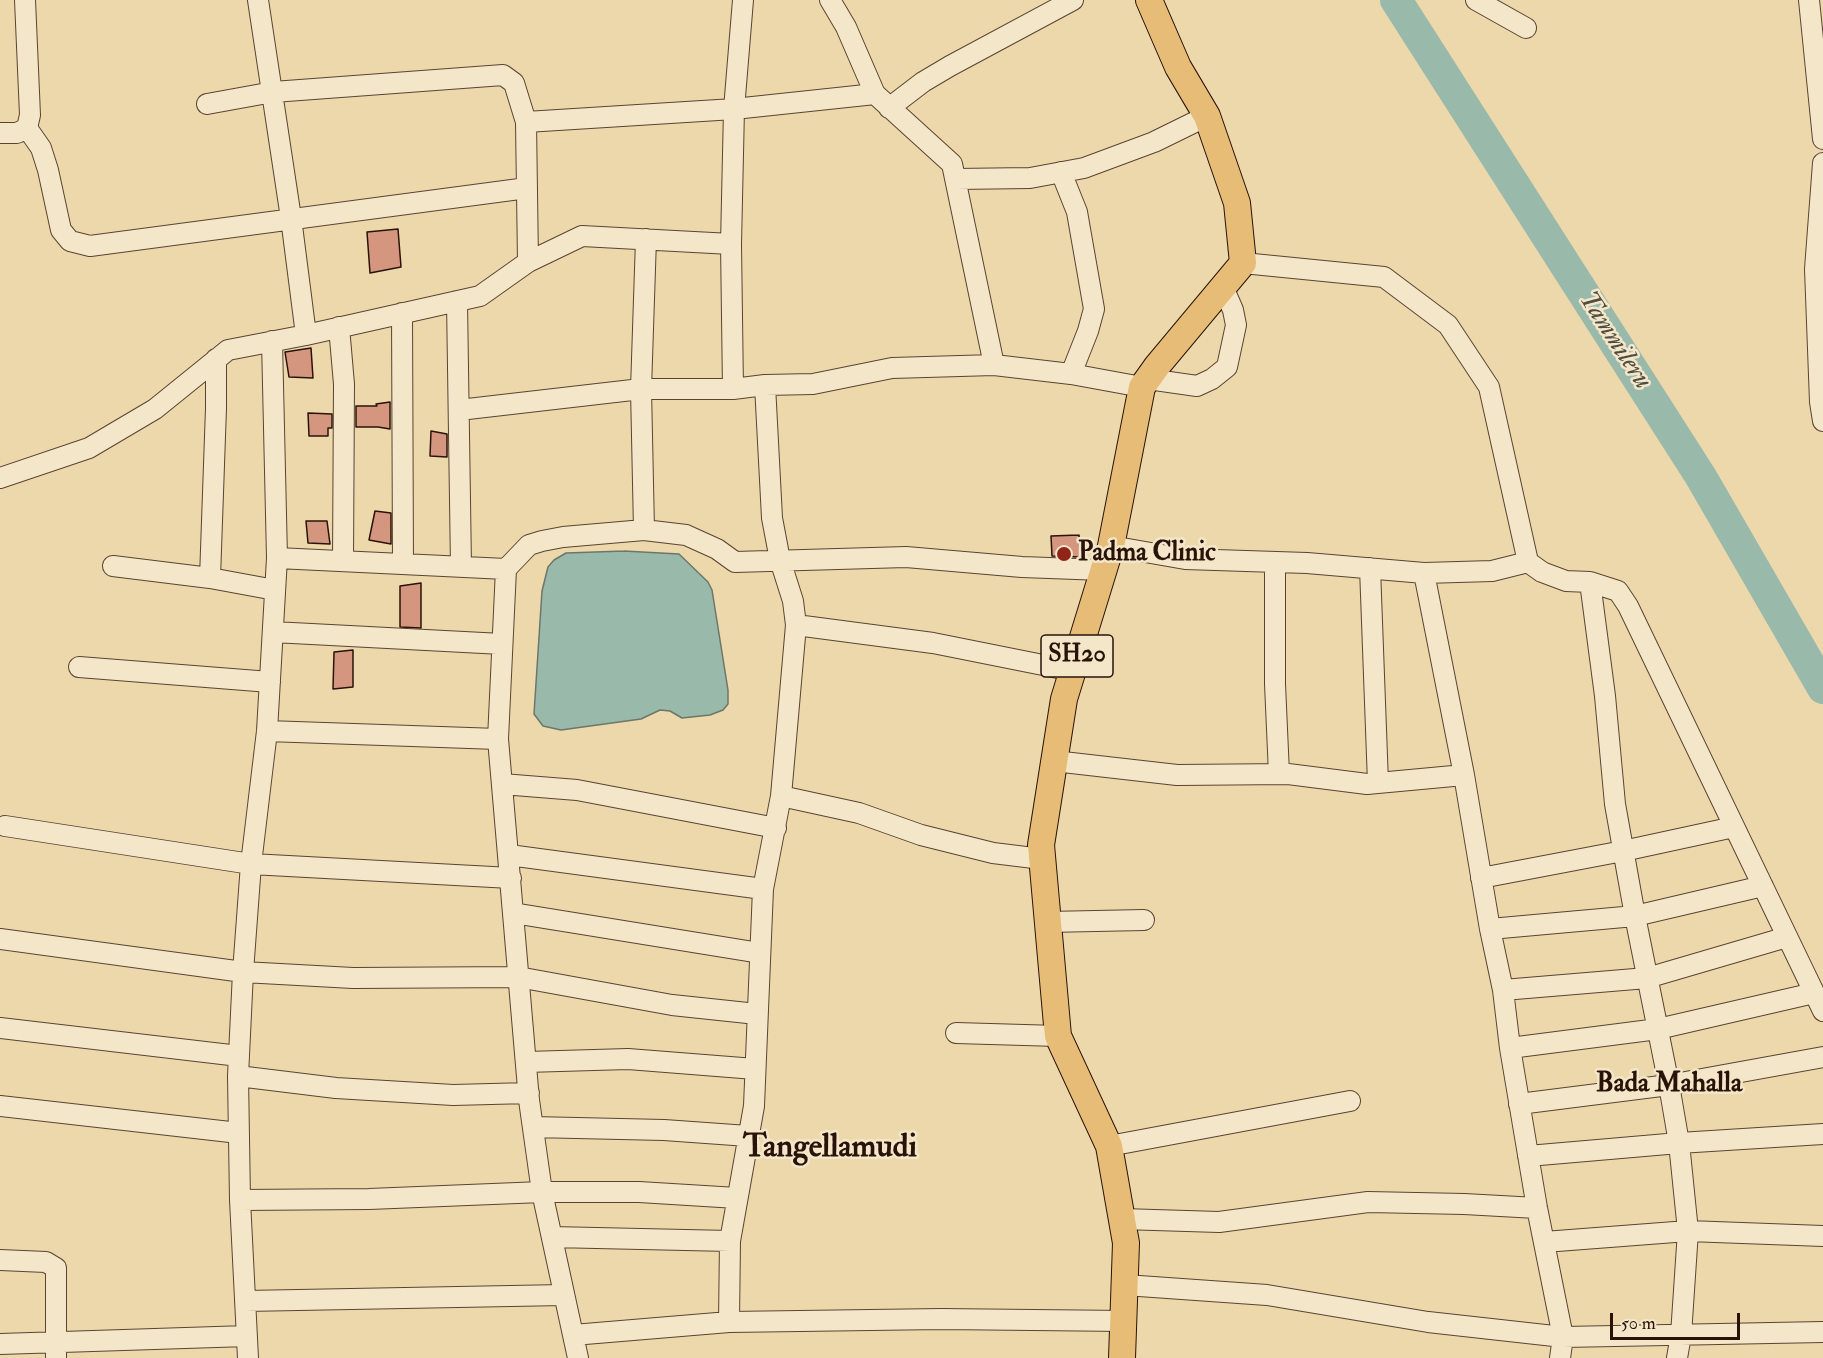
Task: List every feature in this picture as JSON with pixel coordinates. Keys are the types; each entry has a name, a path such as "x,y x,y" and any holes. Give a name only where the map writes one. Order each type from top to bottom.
{"main road":[{"path":"1149,0 1178,67 1207,116 1237,203 1243,263"},
{"name":"SH20","path":"1122,1358 1126,1243 1109,1146 1058,1036 1041,845 1064,699 1111,546 1145,383 1243,263"}],"street":[{"path":"25,0 30,116 27,128 41,148 61,230 70,241 90,246 527,188"},
{"path":"258,0 306,335"},
{"path":"733,389 731,244 734,109 743,0"},
{"path":"830,0 846,27 875,94 952,164 994,364"},
{"path":"890,108 923,82 950,66 1073,0"},
{"path":"1476,0 1526,28"},
{"path":"1814,10 1823,139"},
{"path":"207,104 273,92 503,75 514,83 526,122 528,262"},
{"path":"526,122 734,109 875,94"},
{"path":"956,179 1030,178 1084,168 1154,142 1207,116"},
{"path":"0,133 17,133 27,128"},
{"path":"1822,408 1819,269 1823,163"},
{"path":"1061,172 1077,212 1094,309 1071,374"},
{"path":"0,478 88,448 155,409 228,350 480,296 528,262 582,236 731,244"},
{"path":"644,530 641,389 646,239"},
{"path":"1243,263 1384,277 1448,325 1489,387 1528,562 1542,572 1566,581 1590,582 1618,591 1628,606 1823,1011"},
{"path":"459,410 641,389 733,389 765,385 813,384 892,368 994,364 1145,383 1197,386 1212,379 1227,367 1236,325 1233,310 1223,287"},
{"path":"457,301 461,567"},
{"path":"402,313 403,564"},
{"path":"339,327 345,384 343,561"},
{"path":"248,1358 240,1200 238,1076 251,864 267,731 277,558 272,341"},
{"path":"210,578 216,359"},
{"path":"729,1322 729,1241 754,1106 763,889 781,796 796,625 793,601 780,560 772,518 765,385"},
{"path":"578,1358 542,1192 529,1094 518,977 498,739 506,570 529,545 542,541 644,530 686,535 717,549 735,562 906,557 1022,567 1103,570"},
{"path":"1111,546 1185,559 1275,562 1424,573 1492,571 1528,562"},
{"path":"277,558 506,570"},
{"path":"1275,562 1275,684 1279,774"},
{"path":"113,566 210,578 275,590"},
{"path":"1370,568 1378,783"},
{"path":"1424,573 1464,774 1490,929 1503,990 1519,1104 1563,1337 1560,1358"},
{"path":"1590,582 1605,696 1615,804 1679,1143 1688,1231 1682,1335 1677,1358"},
{"path":"796,625 933,643 1073,672"},
{"path":"273,632 502,644"},
{"path":"79,667 270,682"},
{"path":"267,731 498,739"},
{"path":"1054,761 1177,775 1279,774 1367,784 1464,774"},
{"path":"502,784 577,790 776,828"},
{"path":"781,796 859,813 931,838 993,853 1042,859"},
{"path":"5,826 251,864 511,878"},
{"path":"1481,878 1734,827"},
{"path":"509,855 763,889"},
{"path":"1490,929 1635,916 1762,886"},
{"path":"513,913 760,953"},
{"path":"1047,922 1144,920"},
{"path":"1503,990 1647,978 1787,937"},
{"path":"0,939 243,972 353,978 518,977 672,1005 758,1014"},
{"path":"1510,1048 1658,1029 1814,993"},
{"path":"0,1028 239,1056"},
{"path":"956,1033 1058,1036"},
{"path":"1519,1104 1669,1085 1823,1057"},
{"path":"526,1062 628,1059 755,1069"},
{"path":"238,1076 336,1088 429,1094 529,1094"},
{"path":"1109,1146 1350,1101"},
{"path":"0,1106 239,1133"},
{"path":"533,1127 664,1130 748,1136"},
{"path":"1528,1156 1823,1134"},
{"path":"240,1200 369,1199 542,1192 639,1192 737,1198"},
{"path":"1122,1219 1219,1222 1368,1202 1537,1208"},
{"path":"1544,1242 1688,1231 1823,1236"},
{"path":"552,1237 729,1241"},
{"path":"0,1260 46,1262 56,1269 56,1350"},
{"path":"1125,1285 1267,1295 1428,1322 1563,1337 1823,1332"},
{"path":"245,1301 564,1295"},
{"path":"573,1335 729,1322 941,1319 1125,1321"},
{"path":"0,1344 56,1350 247,1336"}],"shaded area":[{"path":"624,551 679,554 708,582 712,590 728,690 728,704 723,710 710,715 682,718 670,711 660,710 641,719 561,730 543,726 534,714 542,591 548,567 554,560 566,553"}],"building":[{"path":"398,229 401,267 370,273 367,232"},
{"path":"311,348 313,378 289,377 285,352"},
{"path":"390,402 390,429 356,427 356,406 377,406 376,404"},
{"path":"308,413 332,414 332,428 328,428 328,436 309,436"},
{"path":"431,431 447,434 447,457 430,456"},
{"path":"375,511 391,513 391,544 369,540"},
{"path":"306,521 327,521 330,544 308,543"},
{"path":"1079,535 1080,557 1052,556 1051,536"},
{"path":"421,583 421,628 400,627 400,586"},
{"path":"353,650 353,687 333,689 334,652"}],"waterway":[{"name":"Tammileru","path":"1396,0 1701,477 1823,688"}],"place":[{"name":"Padma Clinic","path":"1064,554"}],"district":[{"name":"Bada Mahalla","path":"1669,1085"},
{"name":"Tangellamudi","path":"830,1149"}]}
